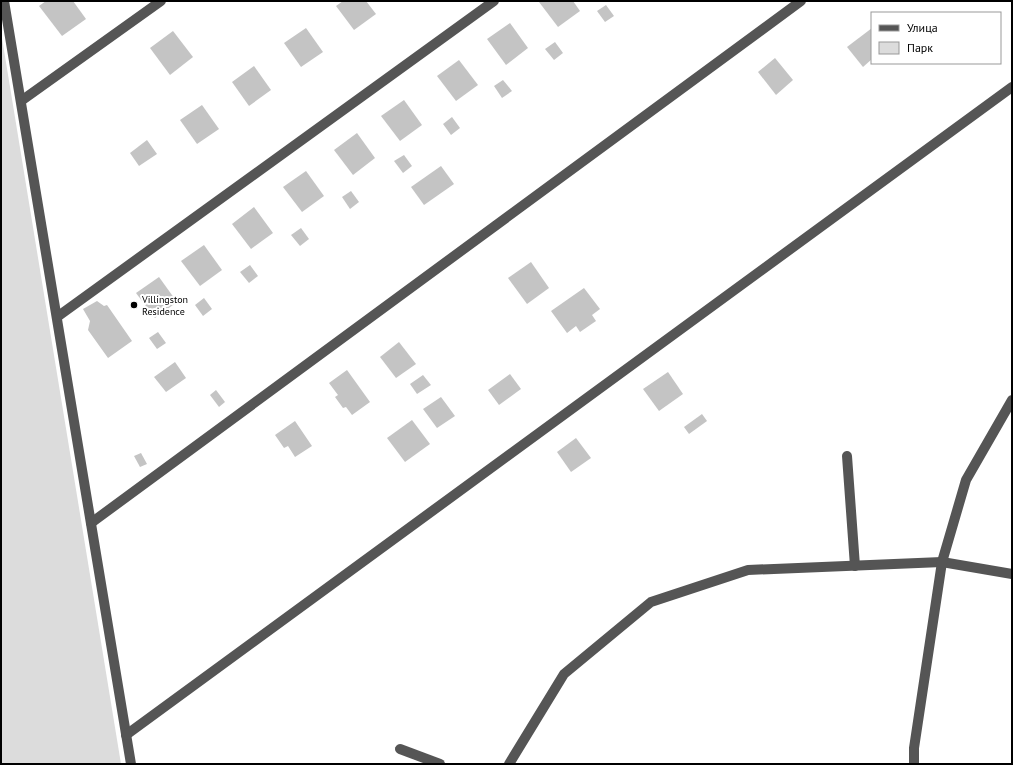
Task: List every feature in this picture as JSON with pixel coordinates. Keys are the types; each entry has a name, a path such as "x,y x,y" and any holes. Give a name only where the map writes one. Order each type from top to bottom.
{"street":[{"path":"4,1 4,20 21,101 130,764"},
{"path":"21,101 161,1"},
{"path":"57,317 494,1"},
{"path":"91,523 801,1"},
{"path":"126,735 1012,87"},
{"path":"914,764 914,748 942,562 966,480 1012,400"},
{"path":"847,456 855,566"},
{"path":"509,764 564,674 651,602 748,570 942,562 1012,574"},
{"path":"400,749 440,764"}],"green space":[{"path":"1,32 121,764 1,764"}],"building":[{"path":"46,1 73,1 86,19 62,36 39,6"},
{"path":"343,1 366,1 376,14 354,30 336,6"},
{"path":"573,1 580,11 558,27 539,2"},
{"path":"606,5 614,16 605,22 597,11"},
{"path":"510,23 528,48 506,65 487,39"},
{"path":"306,28 323,52 301,67 284,43"},
{"path":"871,29 871,60 863,67 847,47"},
{"path":"173,31 193,57 170,75 150,48"},
{"path":"555,42 563,53 554,60 545,49"},
{"path":"775,58 793,80 776,95 758,72"},
{"path":"459,60 478,85 456,101 437,76"},
{"path":"254,66 271,90 249,106 232,82"},
{"path":"503,80 512,91 502,98 494,86"},
{"path":"404,100 422,125 400,141 381,116"},
{"path":"202,105 219,129 197,144 180,120"},
{"path":"452,117 460,128 451,135 443,124"},
{"path":"357,133 375,158 353,175 334,150"},
{"path":"147,140 157,154 139,166 130,153"},
{"path":"404,155 412,166 403,173 394,161"},
{"path":"441,166 454,184 424,205 411,187"},
{"path":"306,171 324,196 302,212 283,187"},
{"path":"351,191 359,202 350,209 342,197"},
{"path":"254,207 273,233 251,249 232,224"},
{"path":"301,228 309,239 300,246 291,235"},
{"path":"204,245 222,270 200,286 181,261"},
{"path":"531,262 549,288 527,304 508,278"},
{"path":"250,265 258,276 249,283 240,272"},
{"path":"159,277 177,302 155,318 136,293"},
{"path":"584,288 600,309 592,315 596,321 580,332 576,326 567,333 551,311"},
{"path":"204,298 212,309 203,316 195,305"},
{"path":"97,301 104,306 107,305 132,341 108,358 88,330 90,321 83,309"},
{"path":"158,332 166,343 157,349 149,338"},
{"path":"399,342 416,364 396,378 380,357"},
{"path":"175,362 186,378 166,392 154,377"},
{"path":"347,370 370,402 352,415 346,407 343,408 335,397 338,395 329,383"},
{"path":"668,372 683,394 659,411 643,389"},
{"path":"510,374 521,389 499,405 488,390"},
{"path":"423,375 431,385 417,394 410,384"},
{"path":"216,390 225,402 219,407 210,395"},
{"path":"441,397 455,416 437,428 423,409"},
{"path":"702,414 707,421 689,434 684,427"},
{"path":"412,420 430,444 405,462 387,438"},
{"path":"295,421 312,446 295,457 288,446 284,448 275,435"},
{"path":"576,438 591,458 571,472 557,452"},
{"path":"141,453 147,464 140,467 134,456"}],"place":[{"name":"Villingston Residence","path":"134,305"}]}
